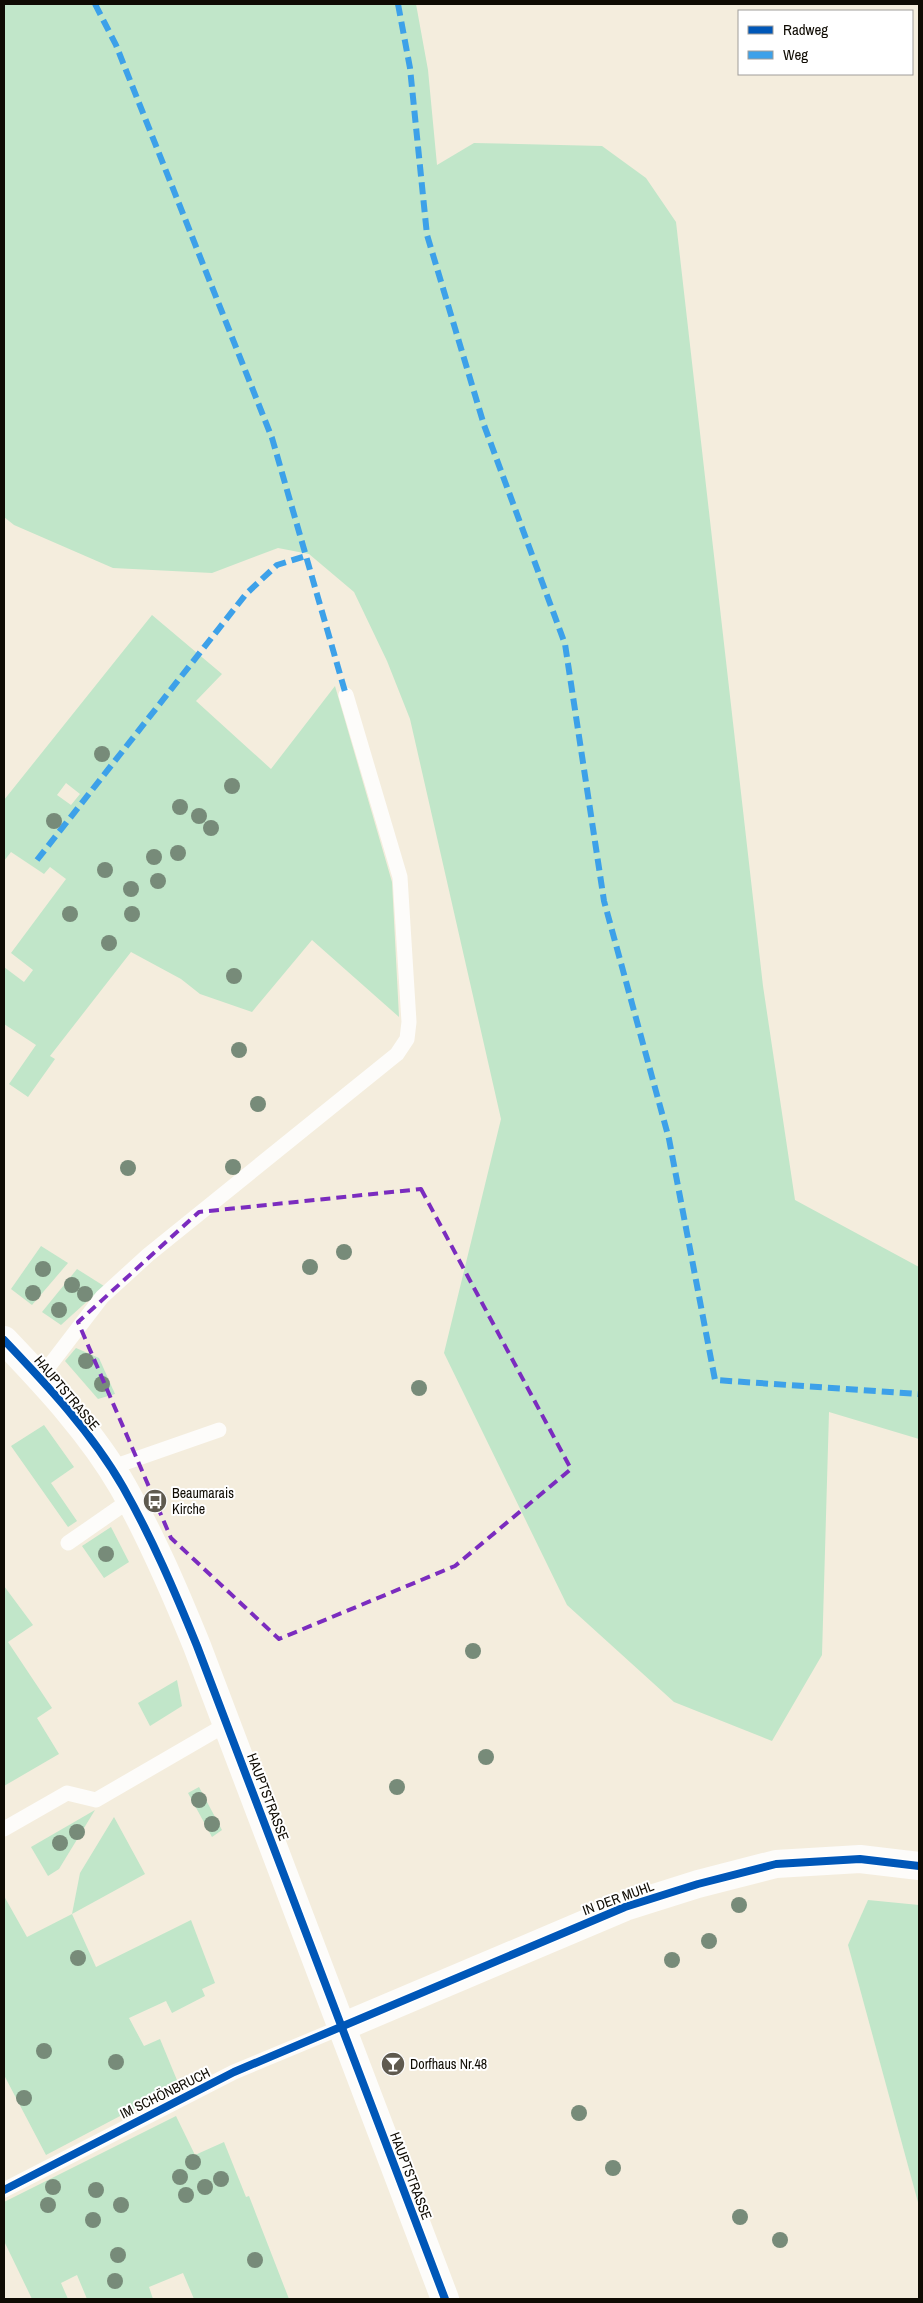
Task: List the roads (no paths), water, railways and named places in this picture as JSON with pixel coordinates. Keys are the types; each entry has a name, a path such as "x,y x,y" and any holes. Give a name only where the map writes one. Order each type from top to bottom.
{"street":[{"name":"HAUPTSTRASSE","path":"4,1340 40,1378 80,1425 130,1500 160,1557 227,1724 445,2299"},
{"name":"IN DER MUHL","path":"342,2027 625,1907 698,1884 776,1864 860,1859 919,1866"}],"lane":[{"path":"40,1378 102,1297 148,1256 397,1054 407,1039 409,1022 400,877 346,695"},
{"path":"110,1468 219,1430"},
{"path":"68,1543 130,1500"},
{"path":"4,1829 67,1793 96,1800 227,1724"},
{"name":"IM SCHÖNBRUCH","path":"4,2190 234,2072 342,2027"}],"place":[{"name":"Beaumarais Kirche","path":"155,1501"},
{"name":"Dorfhaus Nr.48","path":"393,2064"}]}
